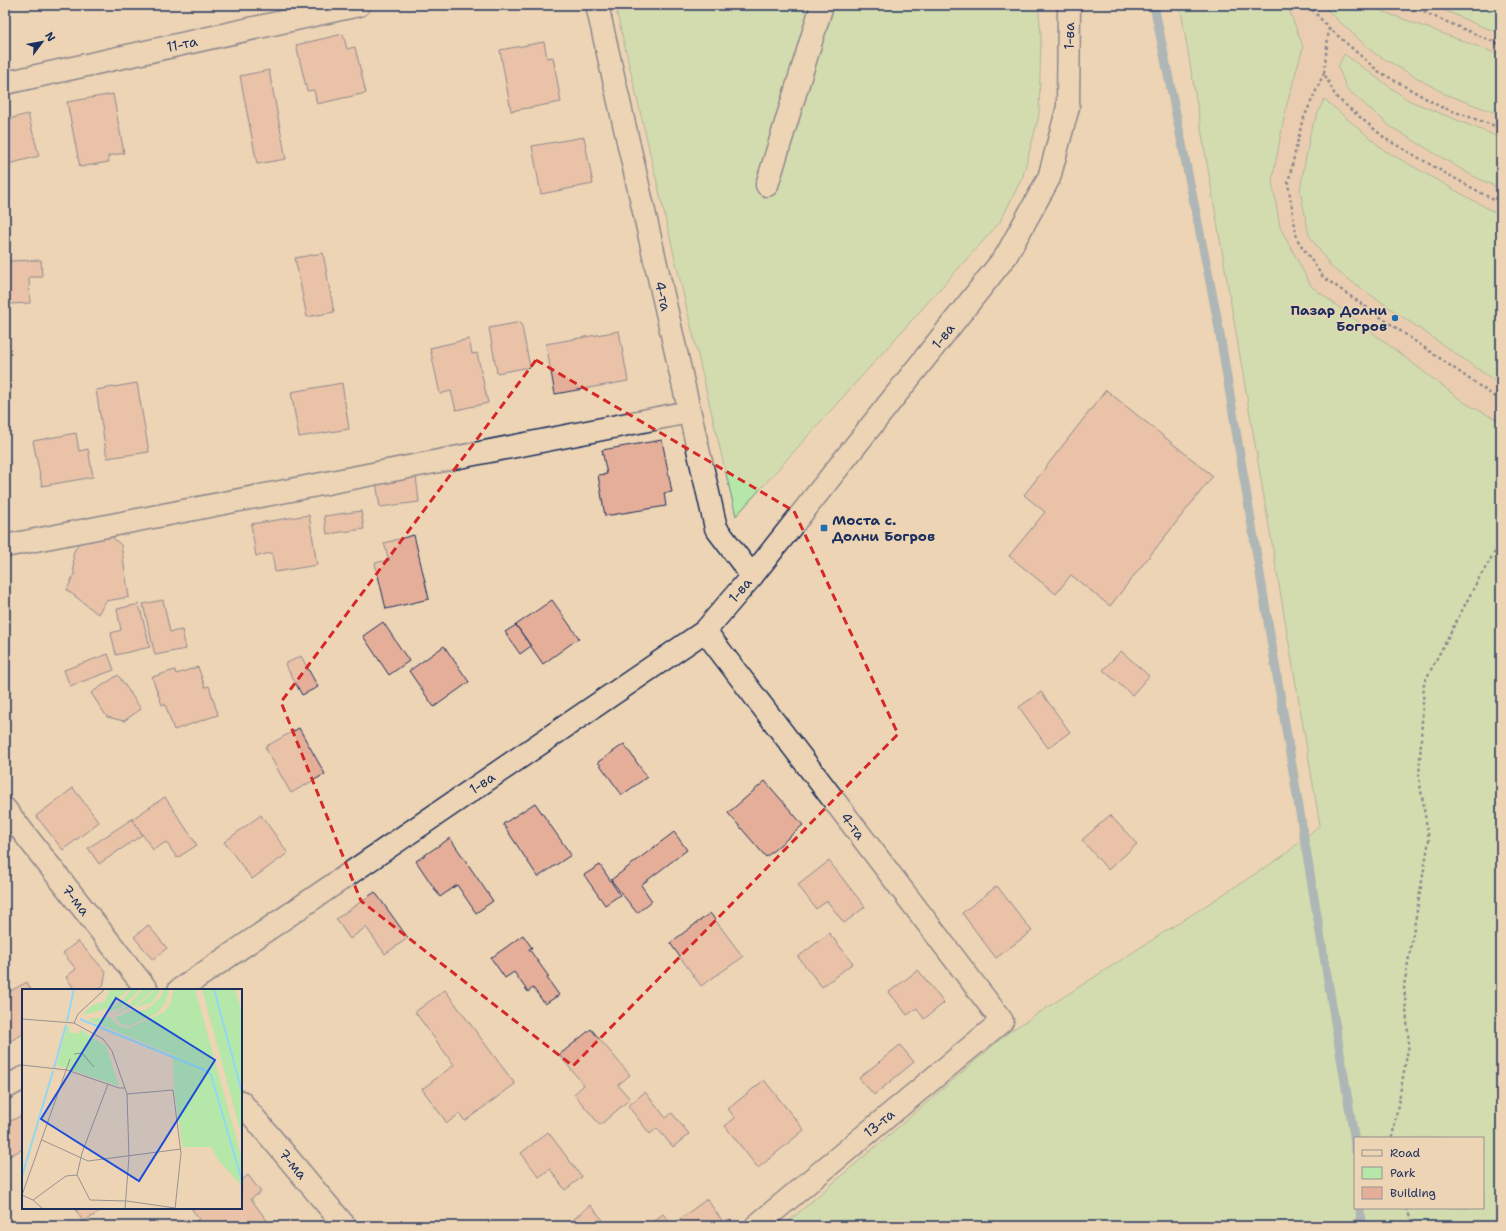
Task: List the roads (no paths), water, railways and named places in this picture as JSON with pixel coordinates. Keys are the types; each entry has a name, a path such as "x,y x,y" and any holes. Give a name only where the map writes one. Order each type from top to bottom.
{"street":[{"name":"11-та","path":"5,83 359,5"},
{"name":"4-та","path":"597,5 716,528 752,576"},
{"path":"767,185 822,5"},
{"name":"1-ва","path":"180,989 705,631 752,576 1006,256 1049,178 1068,107 1069,5"},
{"path":"5,546 689,412"},
{"name":"4-та","path":"705,631 1002,1021"},
{"name":"7-ма","path":"5,809 146,989"},
{"name":"13-та","path":"756,1226 1002,1021"},
{"path":"5,1088 22,1079"},
{"name":"7-ма","path":"242,1103 345,1226"}],"waterway":[{"path":"1154,5 1217,317 1354,1137"},
{"path":"1360,1209 1361,1226"}],"place":[{"name":"Пазар Долни Богров","path":"1395,318"},
{"name":"Моста с. Долни Богров","path":"824,528"}]}
